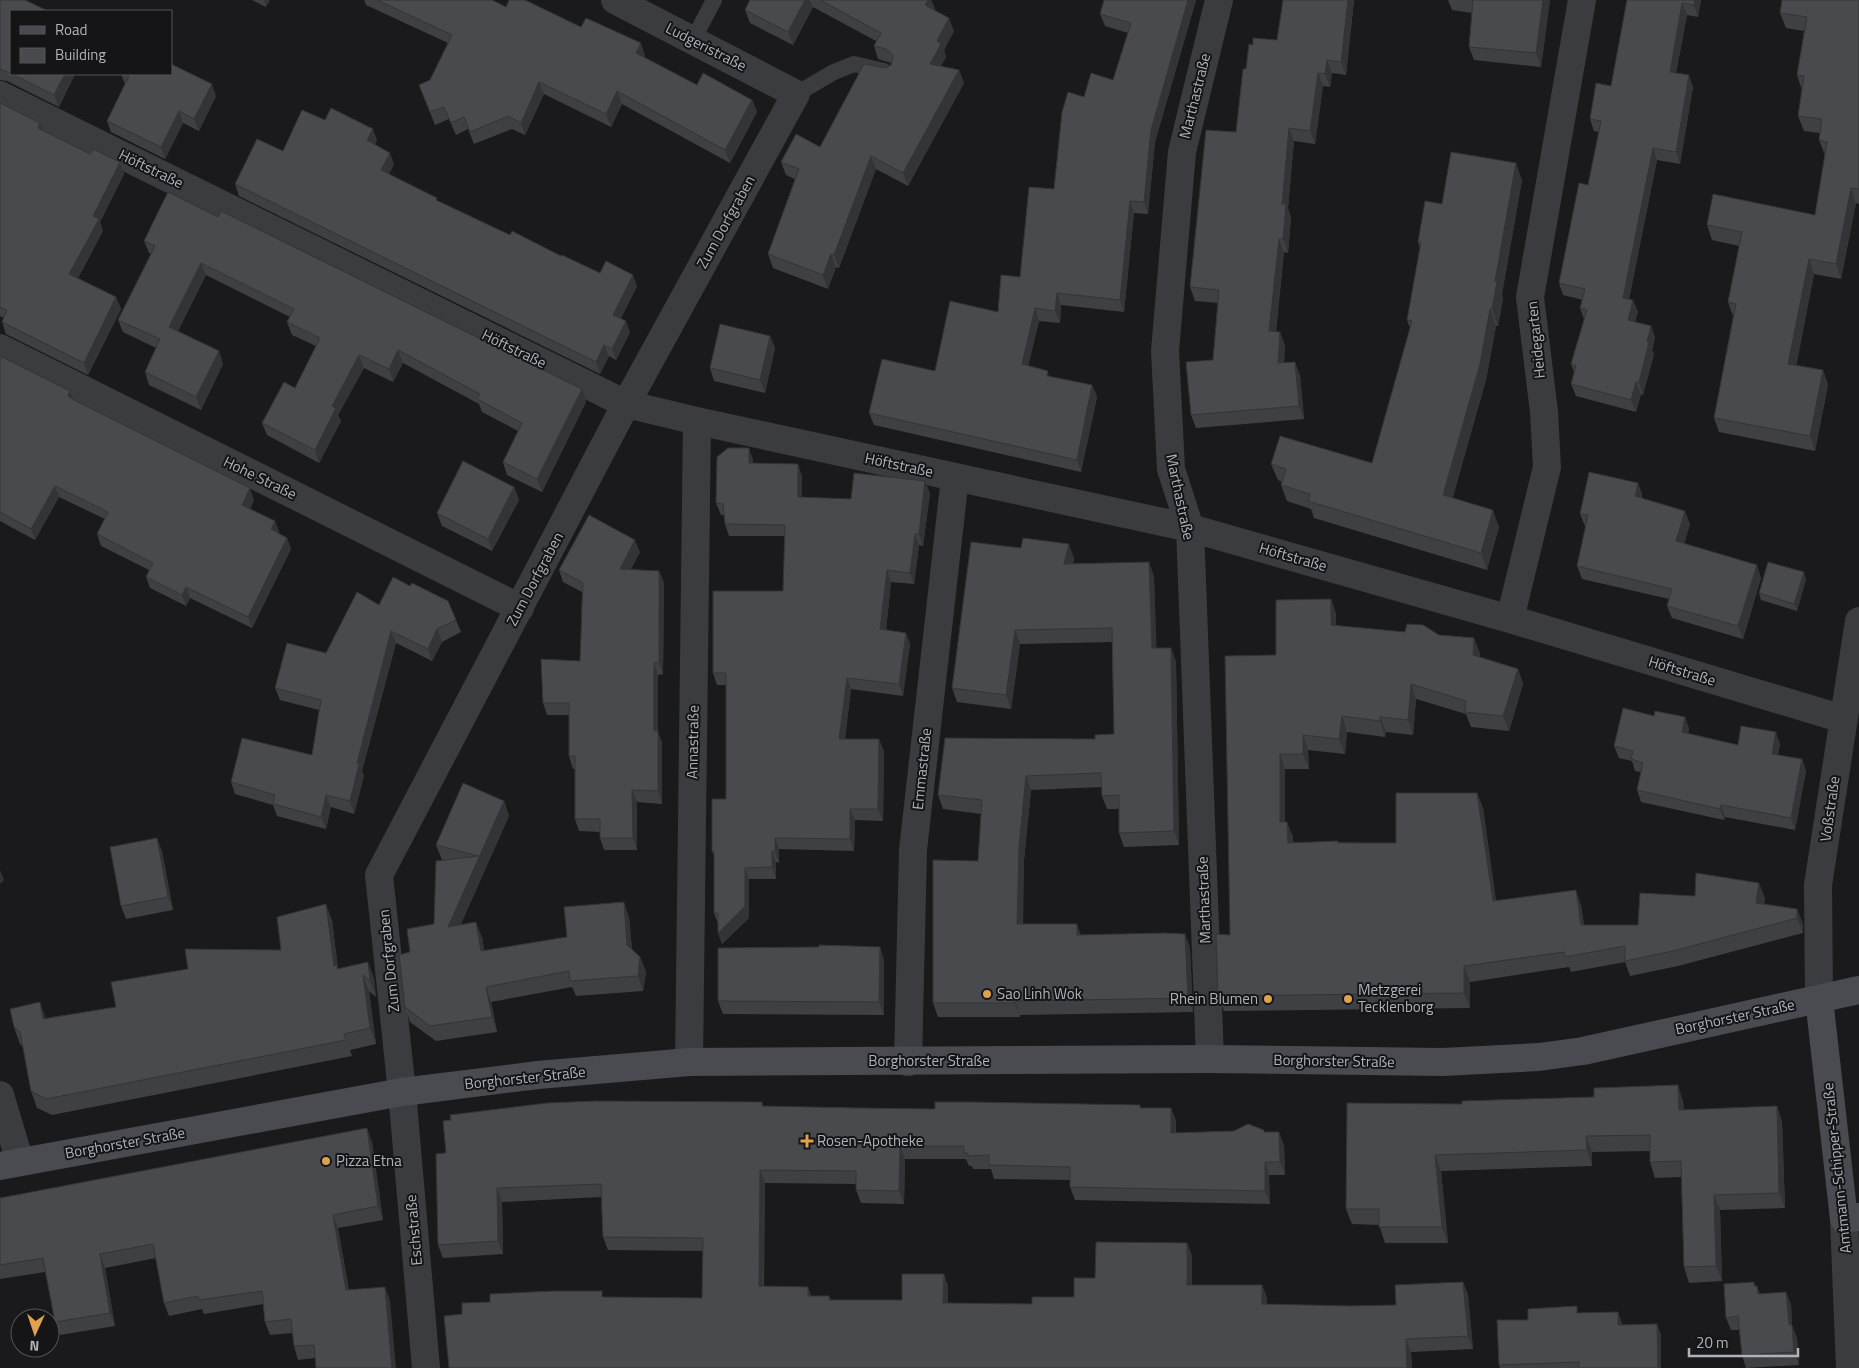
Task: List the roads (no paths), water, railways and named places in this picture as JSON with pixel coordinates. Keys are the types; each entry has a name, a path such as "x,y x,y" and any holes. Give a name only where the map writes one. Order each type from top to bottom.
{"main road":[{"name":"Borghorster Straße","path":"10,1164 402,1092 538,1075 689,1062 1210,1059 1443,1062 1539,1057 1583,1051 1859,990"},
{"name":"Amtmann-Schipper-Straße","path":"1819,999 1851,1218"}],"street":[{"name":"Ludgeristraße","path":"615,0 796,94"},
{"name":"Marthastraße","path":"1210,1059 1190,528 1171,469 1164,351 1182,152 1219,0"},
{"name":"Heidegarten","path":"1510,619 1547,467 1544,412 1530,297 1582,0"},
{"name":"Höftstraße","path":"0,94 626,404 1190,528 1510,619 1843,719"},
{"name":"Zum Dorfgraben","path":"402,1092 379,875 626,404 796,94"},
{"name":"Hohe Straße","path":"0,348 520,608"},
{"name":"Annastraße","path":"689,1062 697,421"},
{"name":"Emmastraße","path":"908,1062 913,850 955,477"},
{"name":"Voßstraße","path":"1819,999 1818,886 1859,621"},
{"name":"Eschstraße","path":"402,1092 426,1368"},
{"path":"0,1095 10,1164"},
{"name":"Amtmann-Schipper-Straße","path":"1850,1368 1851,1218"}],"lane":[{"path":"693,40 714,0"},
{"path":"796,94 834,72 854,64 888,72"}],"place":[{"name":"Sao Linh Wok","path":"987,994"},
{"name":"Rhein Blumen","path":"1268,999"},
{"name":"Metzgerei Tecklenborg","path":"1348,999"},
{"name":"Rosen-Apotheke","path":"807,1141"},
{"name":"Pizza Etna","path":"326,1161"}]}
